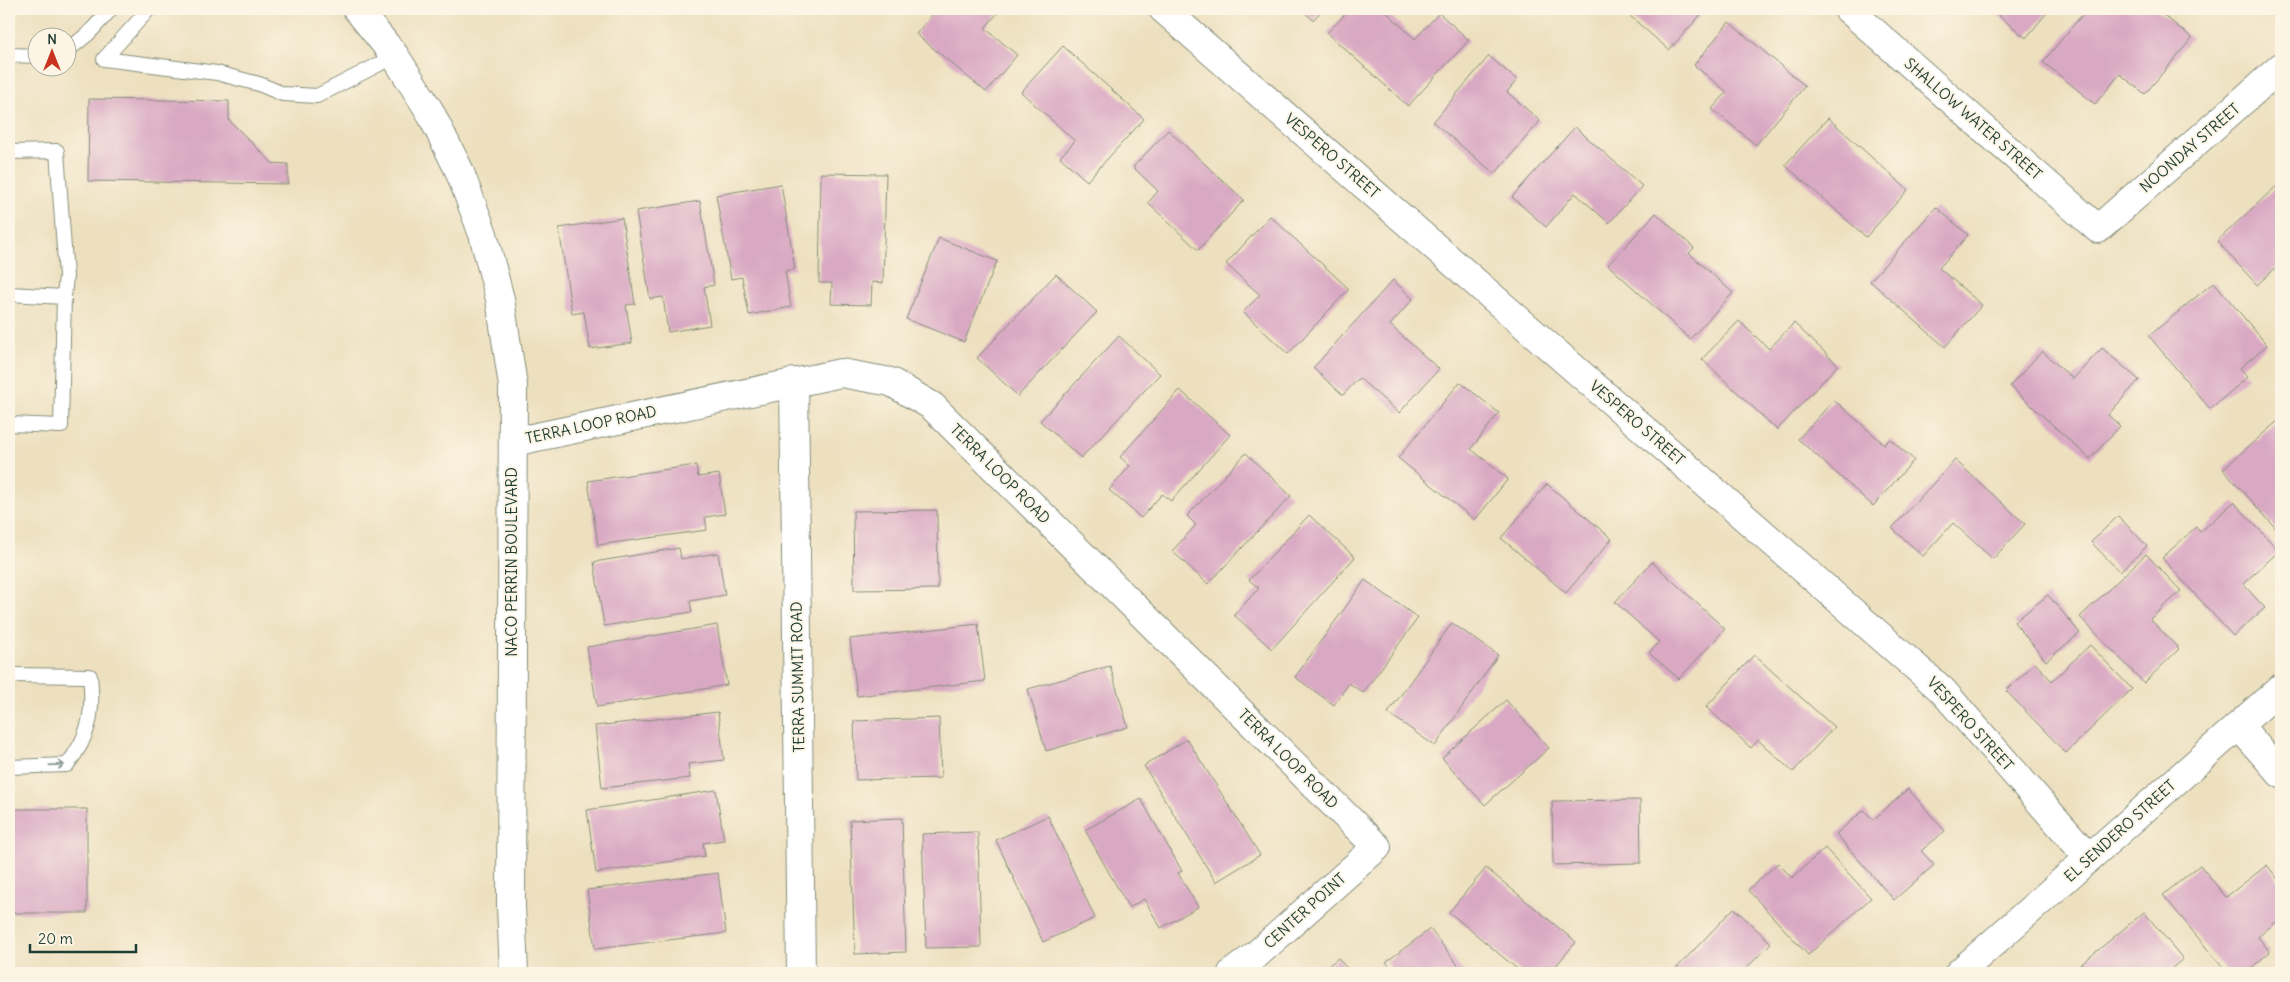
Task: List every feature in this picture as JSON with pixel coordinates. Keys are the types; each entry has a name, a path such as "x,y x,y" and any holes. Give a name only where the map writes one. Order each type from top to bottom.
{"street":[{"name":"NACO PERRIN BOULEVARD","path":"357,9 395,56 429,110 455,162 483,234 500,299 513,386 510,906 514,973"},
{"name":"VESPERO STREET","path":"1163,9 1942,690 2089,858"},
{"name":"SHALLOW WATER STREET","path":"1848,9 2098,229"},
{"name":"NOONDAY STREET","path":"2098,229 2281,67"},
{"name":"TERRA LOOP ROAD","path":"513,442 841,373 891,382 932,406 1377,847"},
{"name":"TERRA SUMMIT ROAD","path":"794,382 802,973"},
{"name":"EL SENDERO STREET","path":"1959,973 2281,688"},
{"path":"2239,726 2281,774"},
{"name":"CENTER POINT","path":"1232,973 1256,955 1377,847"}],"lane":[{"path":"78,42 90,33 111,9"},
{"path":"149,9 104,59 217,73 260,84 282,94 318,96 395,56"},
{"path":"9,55 28,56"},
{"path":"9,152 57,151 66,276 61,426 9,424"},
{"path":"9,294 64,297"},
{"path":"9,675 90,676 93,702 88,730 78,752 67,765 9,767"}],"building":[{"path":"937,9 1001,9 985,28 1017,55 986,92 916,34"},
{"path":"1301,9 1323,9 1313,20"},
{"path":"1350,9 1383,9 1415,39 1439,13 1469,40 1408,106 1327,33"},
{"path":"1622,9 1706,9 1669,50"},
{"path":"1991,9 2050,9 2026,38"},
{"path":"2087,9 2156,9 2192,38 2145,94 2120,74 2095,104 2043,62"},
{"path":"1729,22 1805,86 1756,145 1712,109 1727,92 1694,65"},
{"path":"1063,46 1144,119 1087,181 1060,157 1075,141 1021,92"},
{"path":"1489,56 1517,80 1507,92 1540,121 1495,174 1433,122"},
{"path":"89,99 229,101 229,120 272,163 288,164 288,184 88,181"},
{"path":"1828,118 1908,190 1866,237 1785,165"},
{"path":"1575,127 1642,186 1609,223 1575,193 1546,227 1512,197"},
{"path":"1168,130 1244,200 1198,250 1148,203 1158,191 1133,167"},
{"path":"821,173 886,174 883,283 872,282 871,305 831,304 832,283 819,283"},
{"path":"2281,182 2281,263 2257,285 2217,241"},
{"path":"781,184 795,269 785,271 791,307 749,315 742,277 731,279 716,195"},
{"path":"700,201 714,285 704,287 710,325 668,332 663,297 650,299 636,211"},
{"path":"1936,207 1968,235 1939,268 1982,305 1945,347 1870,281"},
{"path":"1656,213 1694,248 1689,253 1733,293 1690,339 1608,265"},
{"path":"1270,216 1349,289 1288,354 1243,312 1260,295 1226,264"},
{"path":"622,218 635,304 626,305 632,343 590,349 584,312 572,314 559,228"},
{"path":"939,238 997,261 964,342 906,319"},
{"path":"1056,274 1097,312 1018,396 977,358"},
{"path":"1393,280 1413,299 1390,325 1439,369 1399,413 1359,378 1343,395 1313,368"},
{"path":"2214,282 2267,345 2240,368 2248,377 2210,409 2149,336"},
{"path":"1739,321 1769,349 1794,323 1838,365 1777,430 1702,359"},
{"path":"1119,336 1160,374 1081,458 1040,421"},
{"path":"2102,348 2139,380 2108,415 2120,426 2090,459 2010,386 2042,351 2073,379"},
{"path":"1460,382 1499,413 1471,449 1508,479 1475,520 1398,458"},
{"path":"1180,390 1230,435 1171,501 1162,494 1141,518 1109,490 1130,466 1120,457"},
{"path":"1834,400 1884,444 1890,439 1914,460 1873,506 1798,439"},
{"path":"2281,418 2281,534 2223,469"},
{"path":"1246,453 1291,496 1208,584 1172,551 1196,525 1187,516"},
{"path":"1955,460 2025,524 1993,559 1953,523 1923,556 1892,528"},
{"path":"696,465 698,477 719,474 725,514 705,517 707,530 598,545 588,481"},
{"path":"1547,484 1612,539 1566,593 1501,538"},
{"path":"2234,502 2279,551 2243,584 2265,608 2233,636 2162,558 2196,527 2200,532"},
{"path":"937,510 938,589 854,590 853,511"},
{"path":"1309,515 1355,557 1272,649 1234,615 1259,588 1249,580"},
{"path":"2118,516 2147,546 2120,572 2091,542"},
{"path":"679,548 681,559 718,553 725,595 690,601 692,612 604,626 594,562"},
{"path":"2146,554 2181,591 2150,619 2179,649 2144,683 2080,617"},
{"path":"1652,562 1725,629 1679,679 1649,653 1659,642 1615,602"},
{"path":"1365,580 1418,618 1363,693 1349,683 1334,705 1295,677"},
{"path":"2048,595 2080,633 2046,661 2014,622"},
{"path":"1452,623 1498,655 1435,746 1388,713"},
{"path":"978,624 985,681 857,696 850,639"},
{"path":"717,625 727,685 597,707 587,647"},
{"path":"2090,645 2132,689 2066,753 2006,691 2035,663 2052,681"},
{"path":"1754,655 1834,727 1793,772 1758,740 1751,748 1706,707"},
{"path":"1110,666 1128,727 1046,751 1028,689"},
{"path":"1506,700 1549,748 1485,805 1442,758"},
{"path":"718,712 724,760 688,764 690,778 602,788 595,726"},
{"path":"939,718 941,778 856,780 854,721"},
{"path":"1187,739 1260,855 1216,882 1144,766"},
{"path":"1908,789 1945,831 1921,851 1934,865 1894,900 1836,834 1864,810 1873,820"},
{"path":"716,790 724,840 703,843 705,856 596,873 587,810"},
{"path":"1141,799 1182,871 1178,873 1198,907 1161,928 1144,899 1129,908 1085,830"},
{"path":"1640,800 1641,863 1553,865 1552,801"},
{"path":"9,809 87,809 87,913 9,913"},
{"path":"1048,816 1095,918 1043,942 996,840"},
{"path":"902,818 906,952 855,954 850,820"},
{"path":"978,832 981,947 926,948 922,834"},
{"path":"1825,848 1871,898 1808,955 1748,890 1778,863 1792,878"},
{"path":"2200,865 2226,897 2267,865 2281,883 2281,918 2258,937 2270,952 2245,973 2227,973 2163,895"},
{"path":"1486,868 1576,942 1550,973 1522,973 1449,912"},
{"path":"718,873 726,933 595,949 587,890"},
{"path":"1734,908 1771,943 1742,973 1672,973"},
{"path":"2144,912 2183,959 2166,973 2075,973 2073,971"},
{"path":"1430,929 1464,973 1395,973 1386,962"},
{"path":"1338,958 1351,973 1319,973"}]}
